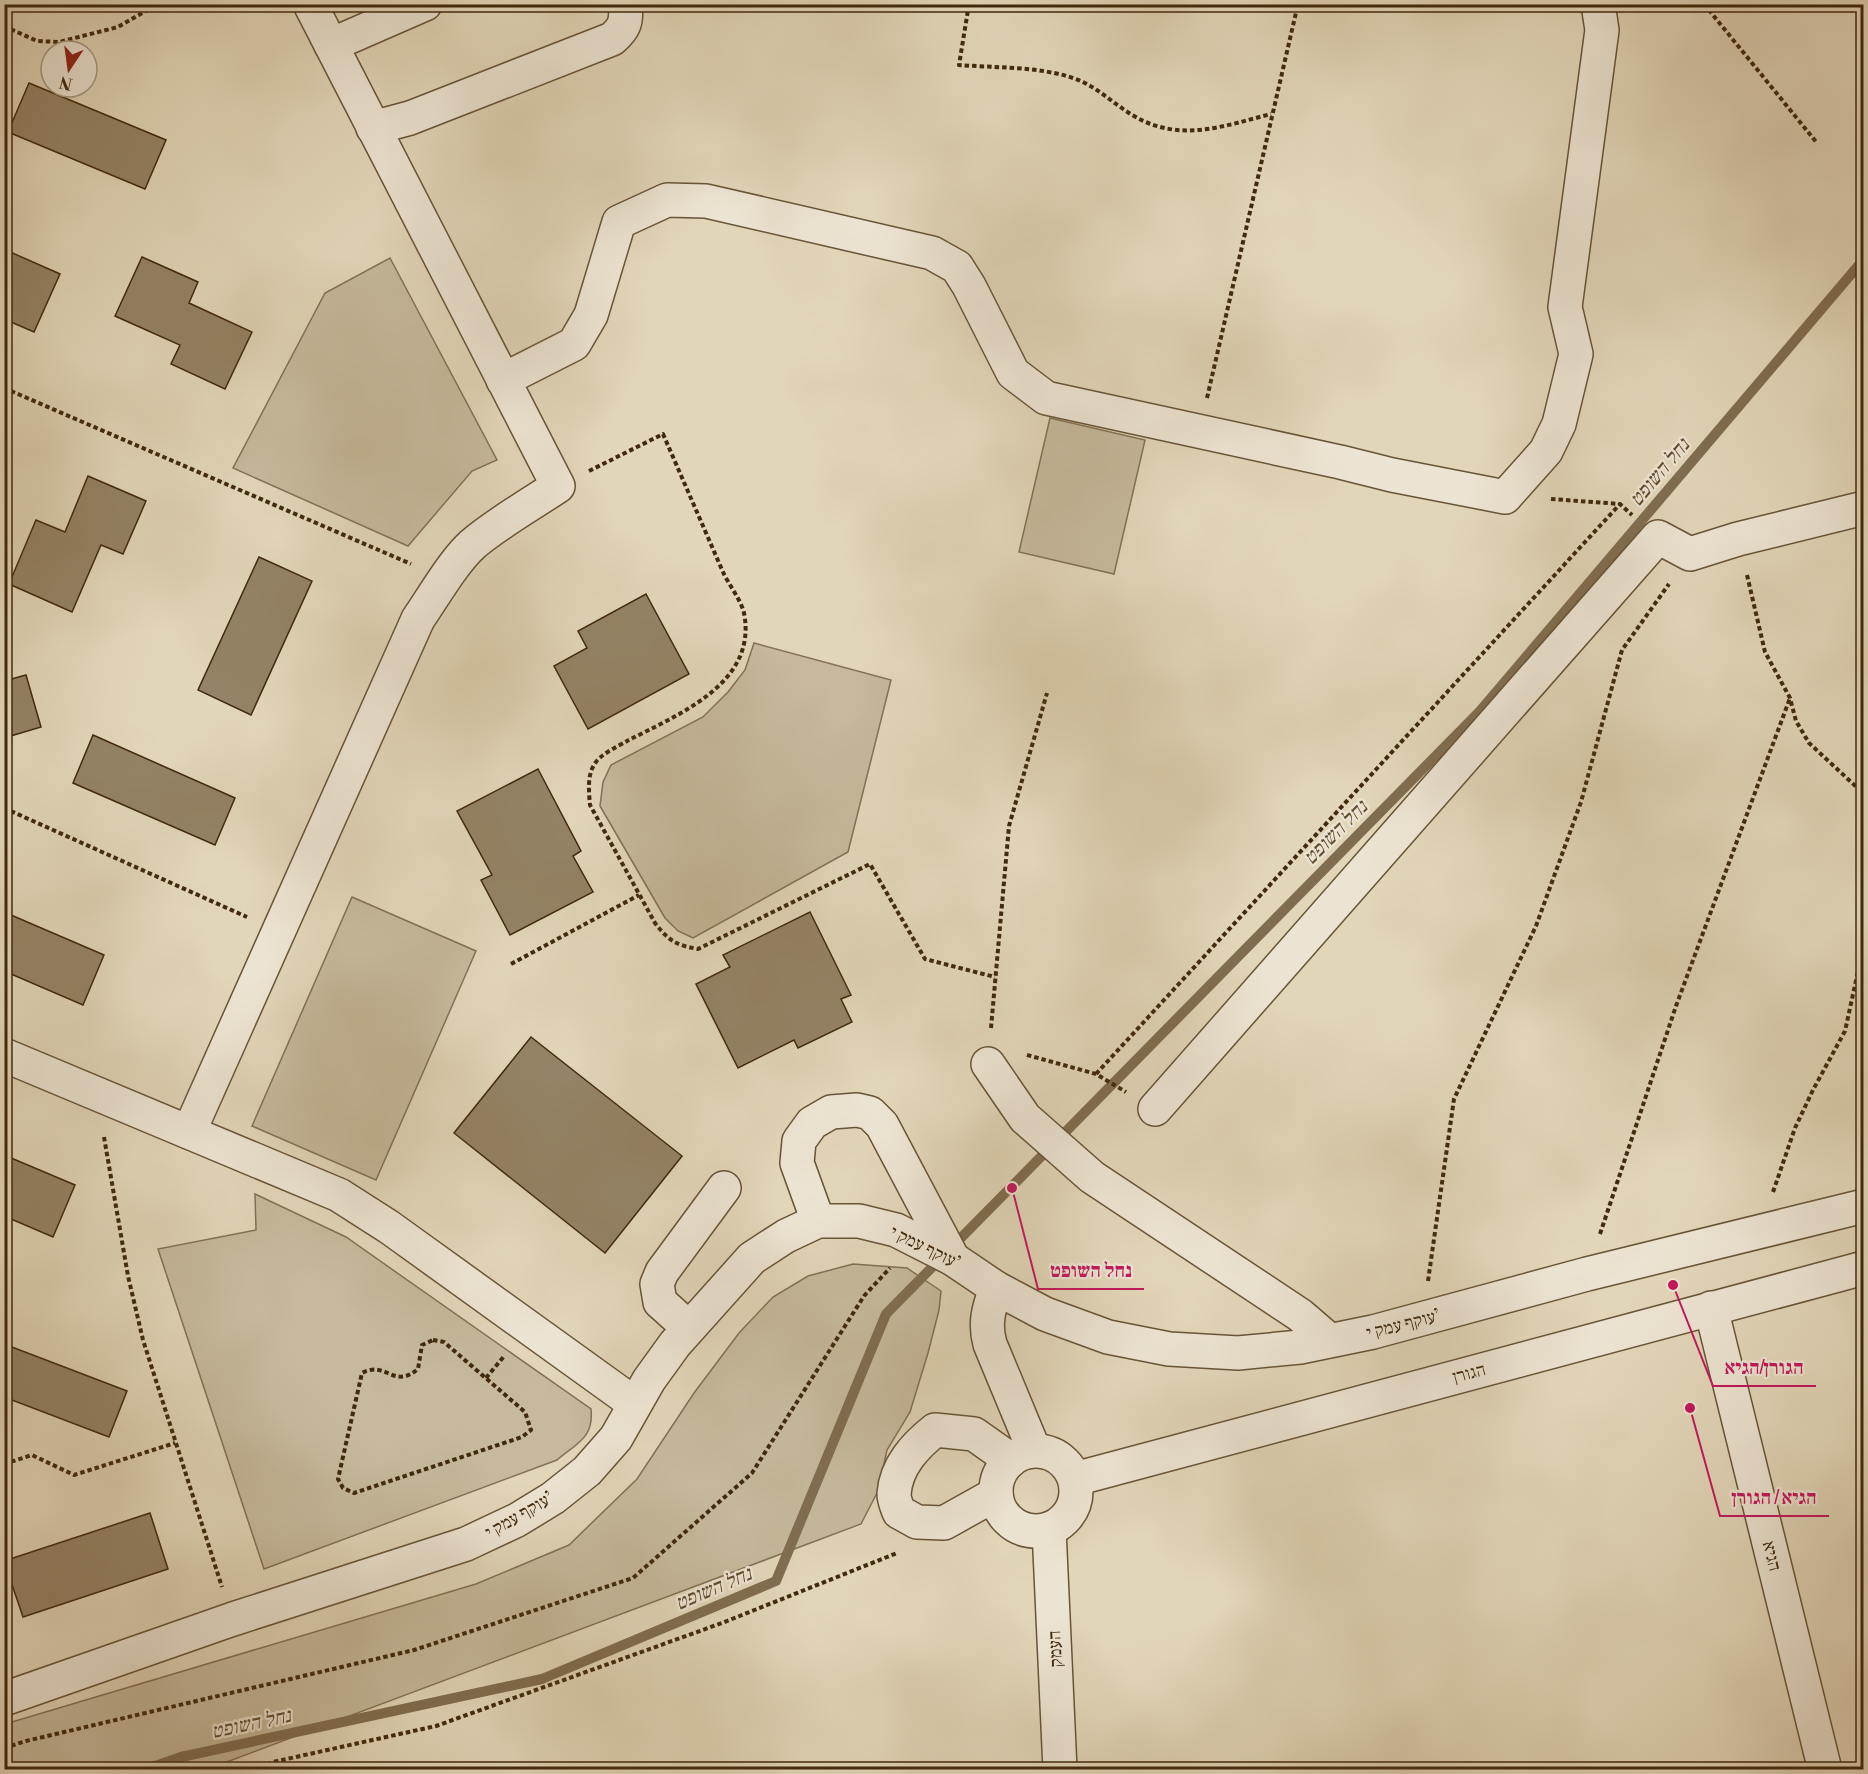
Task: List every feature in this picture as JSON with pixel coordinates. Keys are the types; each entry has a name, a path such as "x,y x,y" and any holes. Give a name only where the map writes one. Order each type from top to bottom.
{"street":[{"path":"189,1132 418,619 472,545 558,486 310,4"},
{"path":"331,45 425,4"},
{"path":"373,128 410,118 612,39 623,29 627,17 625,4"},
{"path":"503,380 574,344 591,315 619,222 667,200 706,201 932,253 957,267 1013,373 1046,398 1392,475 1505,496 1546,451 1559,424 1576,354 1565,307 1602,30 1598,4"},
{"path":"1155,1109 1658,537 1690,554 1738,539 1863,508"},
{"path":"4,1055 316,1184 357,1206 635,1404"},
{"path":"988,1064 1025,1118 1092,1177 1300,1315 1329,1340"},
{"path":"818,1221 797,1162 799,1141 812,1123 831,1112 857,1110 870,1113 882,1125 953,1259"},
{"path":"689,1328 660,1302 657,1284 662,1272 724,1188"},
{"name":"עוקף עמק י’","path":"4,1699 233,1619 466,1544 517,1520 553,1498 586,1471 616,1438 649,1380 689,1328 752,1258 786,1236 818,1221 859,1221 896,1230 953,1259 996,1288 1045,1314 1108,1337 1169,1349 1238,1353 1300,1347 1373,1332 1587,1274 1863,1206"},
{"name":"הגורן","path":"1075,1479 1863,1268"},
{"path":"996,1288 987,1313 986,1331 1022,1455"},
{"name":"הגיא","path":"1711,1308 1825,1770"},
{"path":"996,1494 944,1523 917,1522 899,1512 894,1496 899,1471 916,1446 935,1430 974,1434 1022,1455 1048,1452 1060,1458 1070,1467 1077,1491 1075,1504 1060,1524 1049,1529 1037,1532 1025,1530 1014,1525 999,1507 996,1494 997,1481 1002,1470 1022,1455"},
{"name":"העמק","path":"1049,1529 1060,1770"}],"path":[{"path":"4,26 37,41 59,42 117,27 158,4"},
{"path":"710,4 730,11 736,4"},
{"path":"969,4 959,65 1047,72 1072,77 1094,86 1135,117 1159,128 1181,132 1218,128 1271,114"},
{"path":"1209,406 1206,396 1298,4"},
{"path":"1704,4 1817,143"},
{"path":"4,388 445,579"},
{"path":"558,486 663,434 729,587 743,611 746,634 734,669 698,704 611,750 594,764 588,789 590,805 655,923 667,938 682,946 698,949 870,864 925,959 996,977"},
{"path":"1047,693 1009,826 988,1064 1016,1052 1096,1074 1620,504 1505,496"},
{"path":"1738,539 1765,652 1790,698 1796,721 1809,742 1863,794"},
{"path":"1422,1319 1454,1099 1536,927 1581,802 1622,650 1690,554"},
{"path":"1587,1274 1676,1006 1790,698"},
{"path":"4,808 278,931"},
{"path":"511,964 639,895"},
{"path":"1772,1228 1767,1208 1796,1128 1813,1090 1845,1031 1863,944"},
{"path":"97,1094 128,1276 143,1340 233,1619"},
{"path":"433,1340 444,1342 525,1412 531,1430 522,1437 354,1493 343,1488 338,1479 362,1373 371,1369 383,1370 394,1377 410,1376 418,1369 423,1345 433,1340"},
{"path":"4,1464 32,1455 74,1475 175,1443"},
{"path":"253,1770 273,1762 436,1726 722,1623 904,1549"}],"shaded area":[{"path":"390,258 497,460 472,471 408,546 233,468 325,293"},
{"path":"1050,418 1145,440 1114,574 1019,552"},
{"path":"754,643 891,680 848,852 693,938 678,931 665,918 600,806 603,782 611,765 703,717 728,692 745,670"},
{"path":"352,897 476,951 376,1180 252,1126"},
{"path":"255,1194 346,1237 591,1409 590,1427 583,1439 557,1460 264,1569 158,1249 256,1230"},
{"path":"853,1264 907,1268 941,1291 939,1310 928,1353 910,1412 887,1450 878,1491 861,1524 208,1769 5,1770 5,1724 476,1584 569,1545 637,1479 694,1393 739,1333 773,1297 808,1276"}],"building":[{"path":"29,83 39,87 39,99 67,99 166,140 145,189 8,132"},
{"path":"8,251 60,274 34,332 4,319 4,259"},
{"path":"142,257 198,282 189,303 252,332 225,389 171,364 180,345 115,316"},
{"path":"88,476 146,501 123,554 101,545 72,612 9,584 36,520 65,532"},
{"path":"259,557 312,581 251,715 198,690"},
{"path":"646,594 689,674 588,729 554,666 587,648 578,631"},
{"path":"26,675 41,727 4,738 4,681"},
{"path":"93,735 235,798 215,845 73,783"},
{"path":"538,769 581,851 573,856 593,892 510,935 481,880 492,875 457,811"},
{"path":"4,912 104,955 83,1005 4,971"},
{"path":"810,912 851,995 841,999 852,1022 798,1048 794,1040 738,1068 696,984 730,967 723,955"},
{"path":"531,1037 682,1156 605,1253 454,1133"},
{"path":"4,1155 75,1185 53,1237 4,1216"},
{"path":"4,1344 127,1391 109,1437 4,1397"},
{"path":"150,1513 168,1569 23,1617 4,1561"}],"waterway":[{"name":"נחל השופט","path":"144,1770 181,1757 542,1679 776,1581 886,1314 1480,711 1864,259"}],"place":[{"name":"נחל השופט","path":"1012,1188"},
{"name":"הגורן/הגיא","path":"1673,1285"},
{"name":"הגיא / הגורן","path":"1690,1408"}]}
